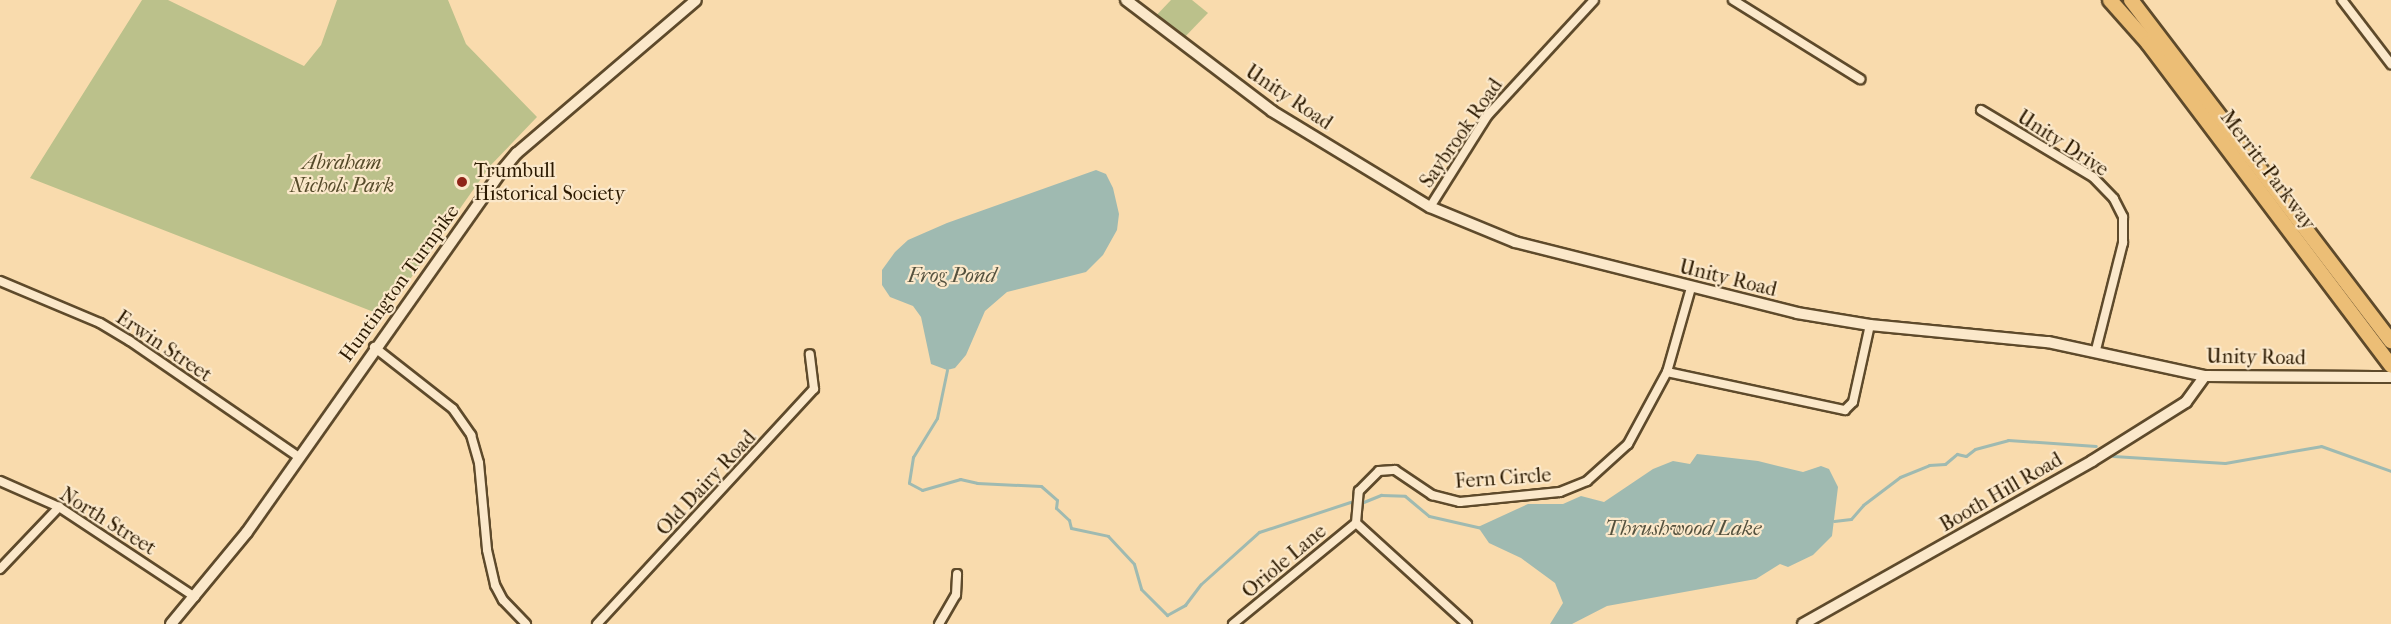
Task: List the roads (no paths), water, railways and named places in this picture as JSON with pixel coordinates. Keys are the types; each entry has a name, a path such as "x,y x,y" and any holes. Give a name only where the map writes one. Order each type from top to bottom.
{"highway":[{"name":"Merritt Parkway","path":"2110,0 2148,43 2389,363"},
{"name":"Merritt Parkway","path":"2131,0 2391,341"}],"main road":[{"name":"Huntington Turnpike","path":"171,624 195,597 299,457 374,347 517,153 696,0"},
{"name":"Unity Road","path":"1126,0 1272,111 1430,207 1515,242 1797,314 1870,325 2096,350 2205,376 2391,376"},
{"name":"Booth Hill Road","path":"1803,624 2092,461 2186,402 2205,376"}],"street":[{"name":"Saybrook Road","path":"1430,207 1488,115 1594,0"},
{"path":"1733,0 1860,79"},
{"path":"2342,0 2391,64"},
{"name":"Unity Drive","path":"1982,110 2093,177 2114,199 2123,217 2123,243 2096,350"},
{"name":"Erwin Street","path":"0,281 100,323 130,340 299,457"},
{"name":"Fern Circle","path":"1356,523 1359,491 1378,471 1395,470 1432,495 1460,502 1560,492 1587,481 1628,444 1667,372 1691,288"},
{"path":"1667,372 1845,410 1853,402 1870,325"},
{"path":"374,347 453,409 471,435 479,463 487,550 495,585 503,600 526,624"},
{"name":"Old Dairy Road","path":"597,624 814,389 810,354"},
{"name":"North Street","path":"0,481 59,507 195,597"},
{"path":"0,569 59,507"},
{"path":"1356,523 1467,624"},
{"name":"Oriole Lane","path":"1233,624 1356,523"},
{"path":"939,624 956,596 957,574"}],"water":[{"name":"Frog Pond","path":"1096,170 1106,174 1113,188 1119,214 1117,230 1103,255 1086,272 1007,292 985,311 966,355 955,368 947,370 931,364 921,317 913,306 890,297 882,285 882,270 895,252 908,240 947,223"},
{"name":"Thrushwood Lake","path":"1697,454 1758,461 1803,472 1821,466 1829,469 1838,487 1832,536 1813,555 1788,567 1780,564 1756,579 1607,606 1572,624 1550,624 1563,603 1555,583 1521,558 1489,543 1478,527 1528,504 1563,504 1581,496 1604,502 1653,469 1673,461 1690,464"}],"waterway":[{"path":"947,370 937,418 913,457 909,483 922,490 960,479 977,483 1041,486 1057,500 1056,508 1069,520 1071,528 1108,536 1134,564 1141,589 1167,615 1185,605 1201,584 1259,532 1350,502"},
{"path":"1834,521 1851,519 1863,505 1900,477 1929,465 1945,464 1957,454 1966,456 1975,449 2008,440 2096,446"},
{"path":"2113,456 2225,463 2321,446 2391,471"},
{"path":"1361,503 1381,495 1405,496 1429,516 1482,528"}],"place":[{"name":"Trumbull Historical Society","path":"462,182"}],"park label":[{"name":"Abraham Nichols Park","path":"342,174"}]}
